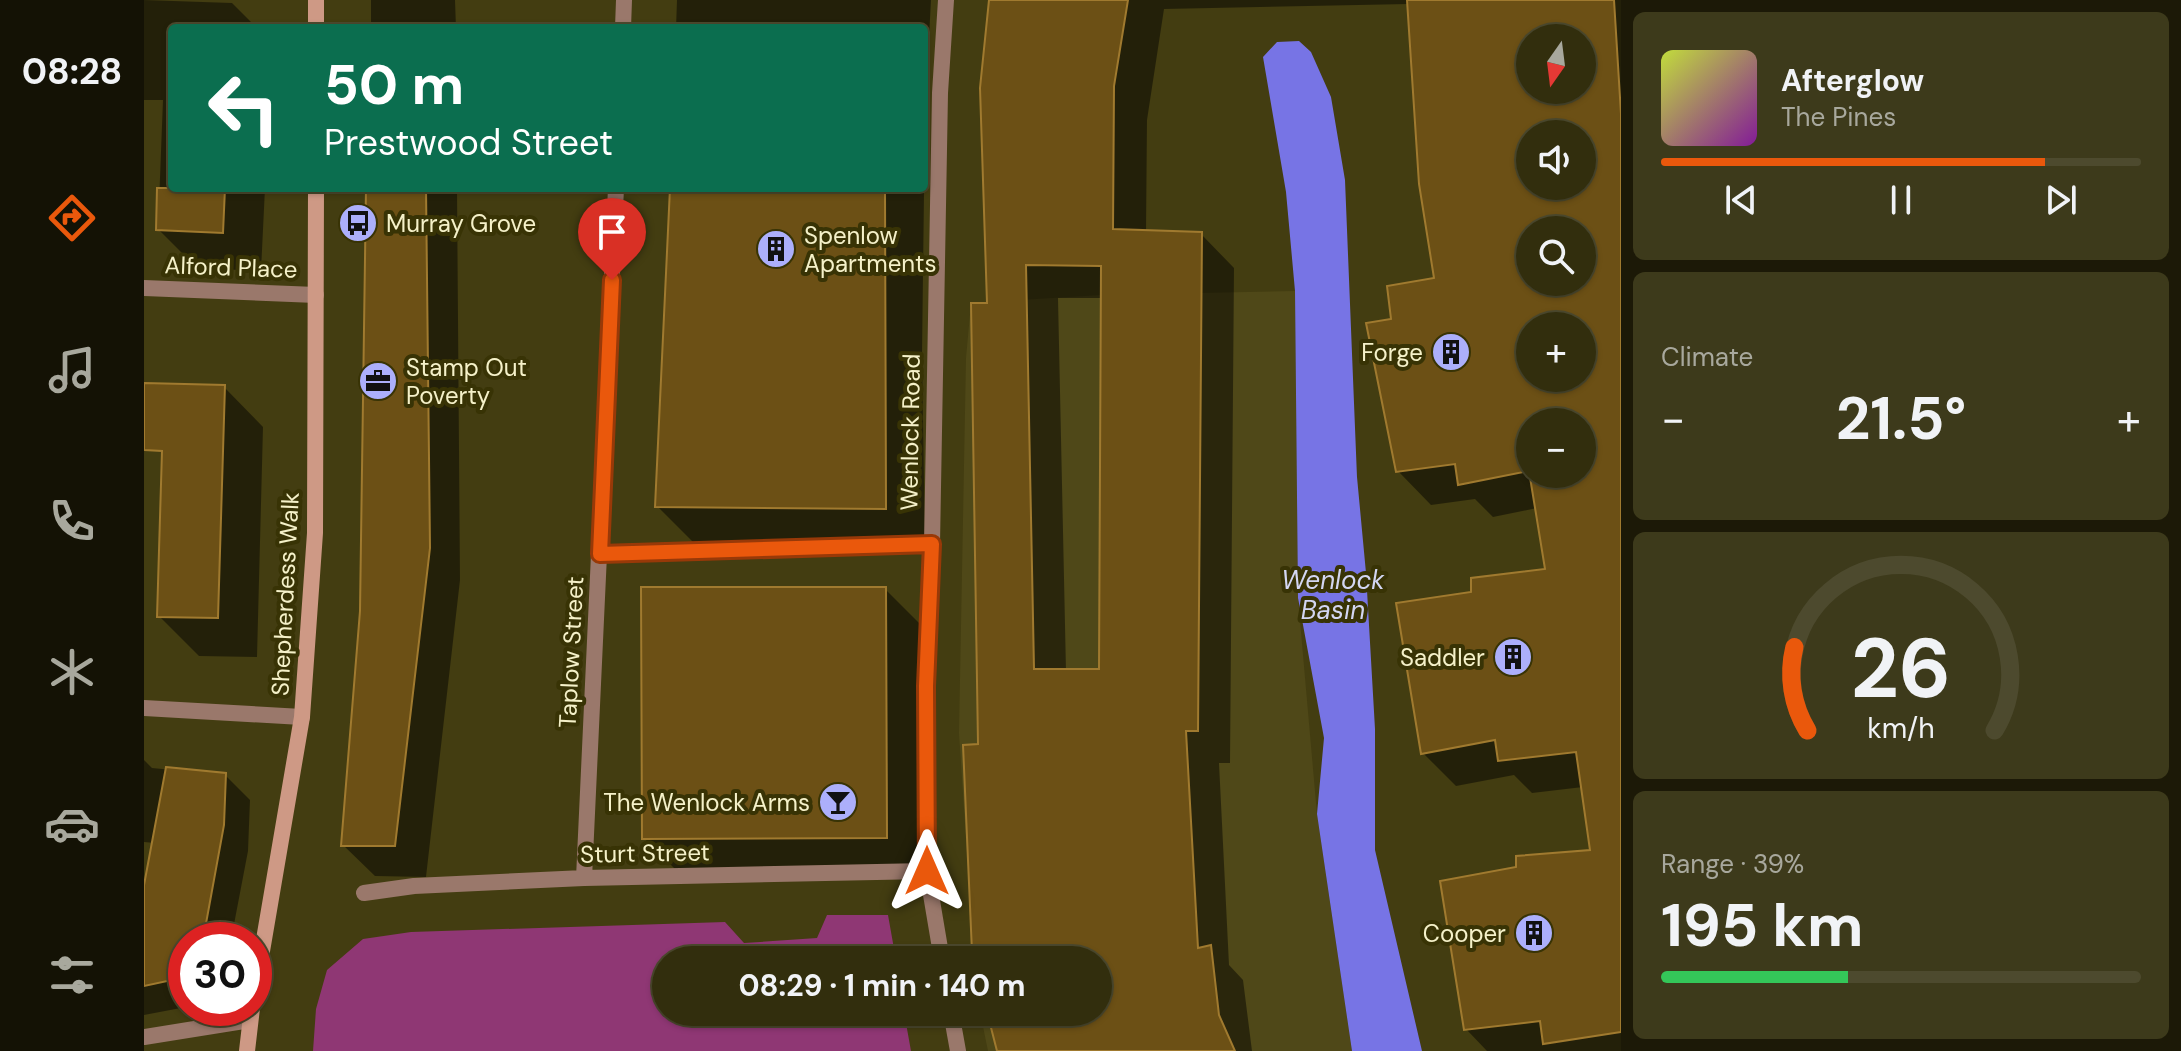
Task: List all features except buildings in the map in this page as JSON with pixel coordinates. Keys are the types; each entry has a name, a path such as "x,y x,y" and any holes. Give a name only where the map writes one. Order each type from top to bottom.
{"main road":[{"path":"316,0 316,24"},
{"name":"Shepherdess Walk","path":"267,922 302,717 315,533 316,192"},
{"path":"247,1051 250,1026"}],"street":[{"path":"623,24 624,0"},
{"name":"Wenlock Road","path":"940,946 927,871 926,686 932,544 940,93 946,0"},
{"name":"Taplow Street","path":"584,878 616,192"},
{"name":"Alford Place","path":"144,288 316,295"},
{"path":"600,554 932,544"},
{"path":"144,708 302,717"},
{"name":"Sturt Street","path":"364,893 414,886 584,878 927,871"},
{"path":"144,1037 195,1026"},
{"path":"954,1026 958,1051"}],"shaded area":[{"path":"1295,291 1298,598 1317,814 1352,1051 988,1051 983,1026 1112,1026 1112,946 973,946 959,733 966,358 971,303 1101,295"},
{"path":"827,915 888,915 894,946 652,946 652,1026 907,1026 911,1051 313,1051 316,1009 327,970 363,939 411,932 725,922 744,943 817,938"}],"water":[{"name":"Wenlock Basin","path":"1299,41 1311,52 1331,97 1345,180 1357,477 1375,729 1375,850 1422,1051 1352,1051 1317,814 1324,738 1298,598 1295,291 1286,192 1263,57 1277,42"}],"place":[{"name":"Murray Grove","path":"358,223"},
{"name":"Spenlow Apartments","path":"776,249"},
{"name":"Forge","path":"1451,352"},
{"name":"Stamp Out Poverty","path":"378,381"},
{"name":"Saddler","path":"1513,657"},
{"name":"The Wenlock Arms","path":"838,802"},
{"name":"Cooper","path":"1534,933"}],"route":[{"path":"612,280 600,554 932,544 926,686 927,871"}]}
